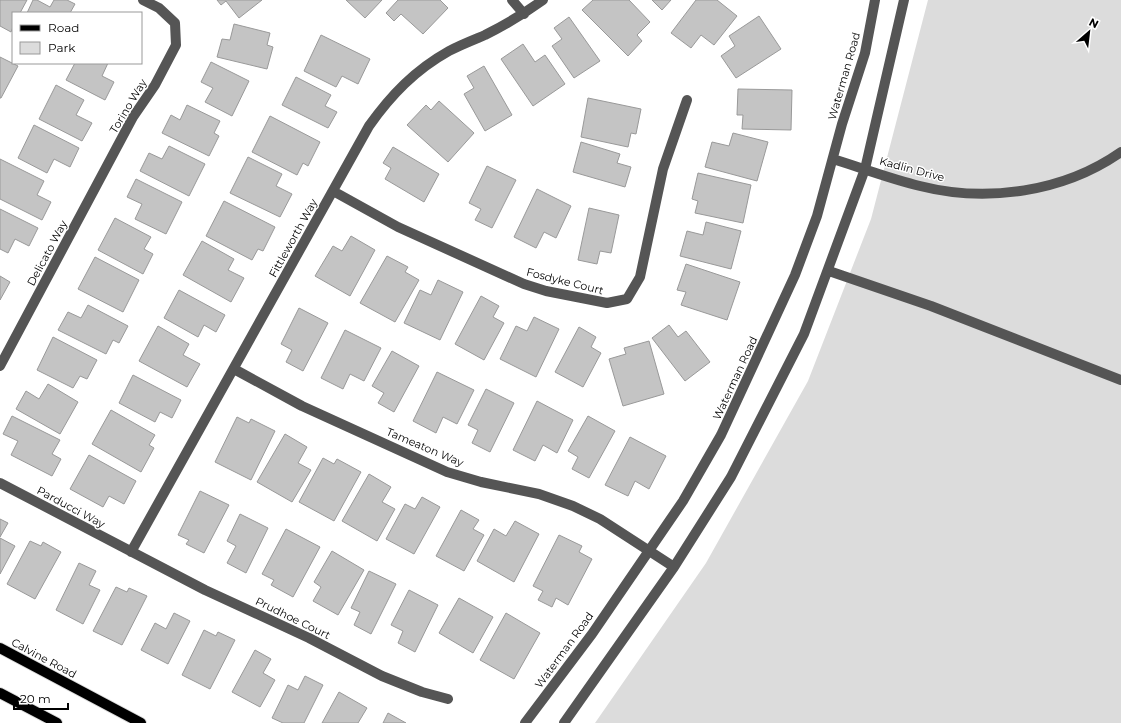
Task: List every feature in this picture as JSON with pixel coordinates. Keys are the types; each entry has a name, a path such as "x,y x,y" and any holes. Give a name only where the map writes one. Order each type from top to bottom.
{"main road":[{"name":"Calvine Road","path":"0,648 141,723"},
{"path":"0,693 57,723"}],"street":[{"name":"Torino Way","path":"116,150 133,117 155,85 176,46 175,23 158,8 143,0"},
{"path":"512,0 524,14"},
{"name":"Fittleworth Way","path":"132,552 369,126 383,106 400,86 422,68 449,51 524,14 543,0"},
{"name":"Waterman Road","path":"525,723 592,634 683,501 721,435 754,367 795,275 817,216 842,124 865,53 875,0"},
{"path":"564,723 674,566 732,477 804,334 829,271 865,169 904,0"},
{"name":"Fosdyke Court","path":"333,192 398,227 524,284 546,291 607,303 626,299 640,277 663,169 687,100"},
{"name":"Delicato Way","path":"0,366 116,150"},
{"name":"Kadlin Drive","path":"833,159 921,186 953,192 991,194 1016,192 1053,184 1078,176 1121,152"},
{"path":"829,271 931,306 1121,380"},
{"name":"Tameaton Way","path":"234,368 302,406 447,472 481,482 539,494 573,506 600,519 674,566"},
{"name":"Parducci Way","path":"0,483 132,552"},
{"name":"Prudhoe Court","path":"132,552 205,590 309,638 382,676 422,692 448,699"}],"green space":[{"path":"928,0 1121,0 1121,723 595,723 706,563 808,381 871,219"}],"building":[{"path":"0,0 27,0 21,12 12,12 11,32 0,26"},
{"path":"33,0 37,0 50,7 54,0 67,0 75,4 71,12 27,12"},
{"path":"217,0 262,0 239,18 226,1 221,5"},
{"path":"346,0 382,0 365,18"},
{"path":"398,0 440,0 448,8 423,34 401,14 394,21 386,13"},
{"path":"593,0 629,0 650,22 637,35 642,41 628,56 582,10"},
{"path":"652,0 671,0 662,10"},
{"path":"696,0 717,0 737,16 714,45 701,35 691,48 671,33"},
{"path":"759,16 781,49 736,78 721,56 735,46 729,36"},
{"path":"569,17 600,61 574,78 552,46 562,39 554,28"},
{"path":"234,24 270,33 267,45 273,47 267,69 217,57 222,39 230,40"},
{"path":"321,35 370,59 358,84 342,76 336,87 304,71"},
{"path":"523,44 535,62 545,55 565,84 533,106 501,59"},
{"path":"0,57 18,66 0,98"},
{"path":"211,62 249,81 232,116 205,102 213,88 201,82"},
{"path":"74,64 108,64 102,76 114,82 105,100 66,80"},
{"path":"484,66 512,115 485,131 464,94 474,88 467,76"},
{"path":"296,77 331,95 325,106 337,112 328,128 282,105"},
{"path":"56,85 84,100 76,115 92,123 82,141 39,119"},
{"path":"738,89 792,90 791,130 742,129 743,115 737,115"},
{"path":"588,98 641,109 636,134 631,133 628,147 581,137"},
{"path":"439,101 474,133 448,162 407,125 426,105 431,110"},
{"path":"187,105 220,121 214,133 219,136 209,156 162,133 171,115 180,120"},
{"path":"270,116 320,142 308,166 303,163 297,175 252,152"},
{"path":"34,125 79,148 70,167 54,159 47,173 18,158"},
{"path":"733,133 768,142 757,181 705,167 712,142 729,146"},
{"path":"581,142 620,154 617,163 631,167 625,187 573,172"},
{"path":"169,146 205,164 189,196 140,171 149,153 162,159"},
{"path":"393,147 439,174 424,202 385,179 391,168 383,163"},
{"path":"248,157 282,174 276,186 292,194 280,217 230,193"},
{"path":"0,159 44,181 37,195 51,202 42,220 0,199"},
{"path":"487,166 516,180 492,228 475,220 481,209 469,203"},
{"path":"698,173 751,185 743,223 695,213 698,201 692,199"},
{"path":"136,179 182,202 166,234 135,219 142,204 127,197"},
{"path":"537,189 571,206 556,238 544,232 536,248 514,237"},
{"path":"224,201 275,227 263,251 258,249 252,260 206,236"},
{"path":"589,208 619,215 611,253 600,251 597,264 578,260"},
{"path":"0,209 38,228 29,246 15,239 8,253 0,249"},
{"path":"115,218 151,237 144,249 153,254 143,274 98,250"},
{"path":"706,222 741,231 731,269 680,256 687,231 703,235"},
{"path":"351,236 375,250 350,296 315,276 333,246 342,251"},
{"path":"202,241 234,259 228,270 244,278 231,302 183,275"},
{"path":"387,256 408,267 405,272 419,280 395,322 360,303"},
{"path":"95,257 139,280 123,312 78,289"},
{"path":"686,264 740,282 727,320 681,305 686,292 677,290"},
{"path":"0,276 10,282 0,300"},
{"path":"438,280 463,292 440,340 404,323 420,290 431,295"},
{"path":"179,290 225,315 216,332 204,325 198,337 164,318"},
{"path":"481,296 499,306 493,317 504,323 484,360 455,344"},
{"path":"88,305 128,326 119,343 113,340 106,354 58,330 68,312 81,318"},
{"path":"299,308 328,323 303,371 286,362 292,350 281,344"},
{"path":"534,317 559,329 536,377 500,359 516,326 527,331"},
{"path":"669,325 678,337 686,331 710,362 685,381 652,338"},
{"path":"158,326 189,344 183,355 200,364 187,387 139,361"},
{"path":"579,327 596,337 591,347 601,353 583,387 555,372"},
{"path":"345,330 381,348 364,381 350,374 343,389 321,378"},
{"path":"53,337 97,360 87,379 80,376 73,388 37,370"},
{"path":"649,341 664,394 623,406 609,359 626,354 624,348"},
{"path":"392,351 419,366 394,412 378,403 384,393 372,386"},
{"path":"437,372 474,390 457,424 443,417 436,433 413,421"},
{"path":"133,375 181,400 172,418 160,412 155,422 119,403"},
{"path":"48,384 78,402 60,434 16,409 26,391 39,399"},
{"path":"486,389 514,403 490,452 472,443 478,430 468,425"},
{"path":"537,401 573,420 557,453 543,445 535,461 513,450"},
{"path":"111,410 155,435 149,445 154,448 141,472 92,444"},
{"path":"12,416 60,440 52,454 61,459 52,476 11,455 18,441 3,434"},
{"path":"588,416 615,431 589,478 572,469 578,457 568,451"},
{"path":"237,417 249,423 251,419 275,431 251,480 215,462"},
{"path":"285,434 307,447 298,463 311,470 292,502 257,482"},
{"path":"630,437 666,456 649,489 635,481 628,496 605,485"},
{"path":"89,455 136,481 124,504 109,496 103,507 70,489"},
{"path":"323,458 334,464 337,459 361,472 334,521 299,502"},
{"path":"369,474 391,487 382,502 395,509 377,541 342,521"},
{"path":"200,491 229,505 204,553 186,544 189,540 178,535"},
{"path":"422,497 440,507 414,554 386,539 405,504 415,509"},
{"path":"461,510 479,520 473,529 484,535 464,571 436,556"},
{"path":"240,514 268,528 246,573 227,563 236,546 227,541"},
{"path":"0,519 8,523 0,537"},
{"path":"515,521 539,534 514,582 477,561 494,529 506,536"},
{"path":"286,529 320,547 293,597 271,585 274,580 262,574"},
{"path":"559,535 582,546 579,552 592,559 568,605 556,598 552,607 538,600 543,591 533,586"},
{"path":"0,538 15,546 0,574"},
{"path":"30,541 41,546 43,542 61,552 35,599 7,584"},
{"path":"332,551 364,570 338,615 313,601 321,587 314,582"},
{"path":"79,563 96,571 89,585 100,590 83,624 56,610"},
{"path":"369,571 396,584 371,634 354,625 360,612 351,608"},
{"path":"116,587 127,592 129,588 147,596 122,645 93,631"},
{"path":"409,590 438,605 415,652 398,643 403,631 391,625"},
{"path":"459,598 493,617 473,653 439,633"},
{"path":"174,613 190,621 168,664 141,650 155,623 166,629"},
{"path":"506,613 540,633 514,679 480,660"},
{"path":"204,630 216,636 218,632 235,640 210,689 182,675"},
{"path":"255,650 271,659 263,673 275,680 260,707 232,692"},
{"path":"305,676 323,685 304,723 283,723 272,718 288,685 298,690"},
{"path":"339,692 367,708 358,723 322,723"},
{"path":"388,713 406,723 383,723"}]}
